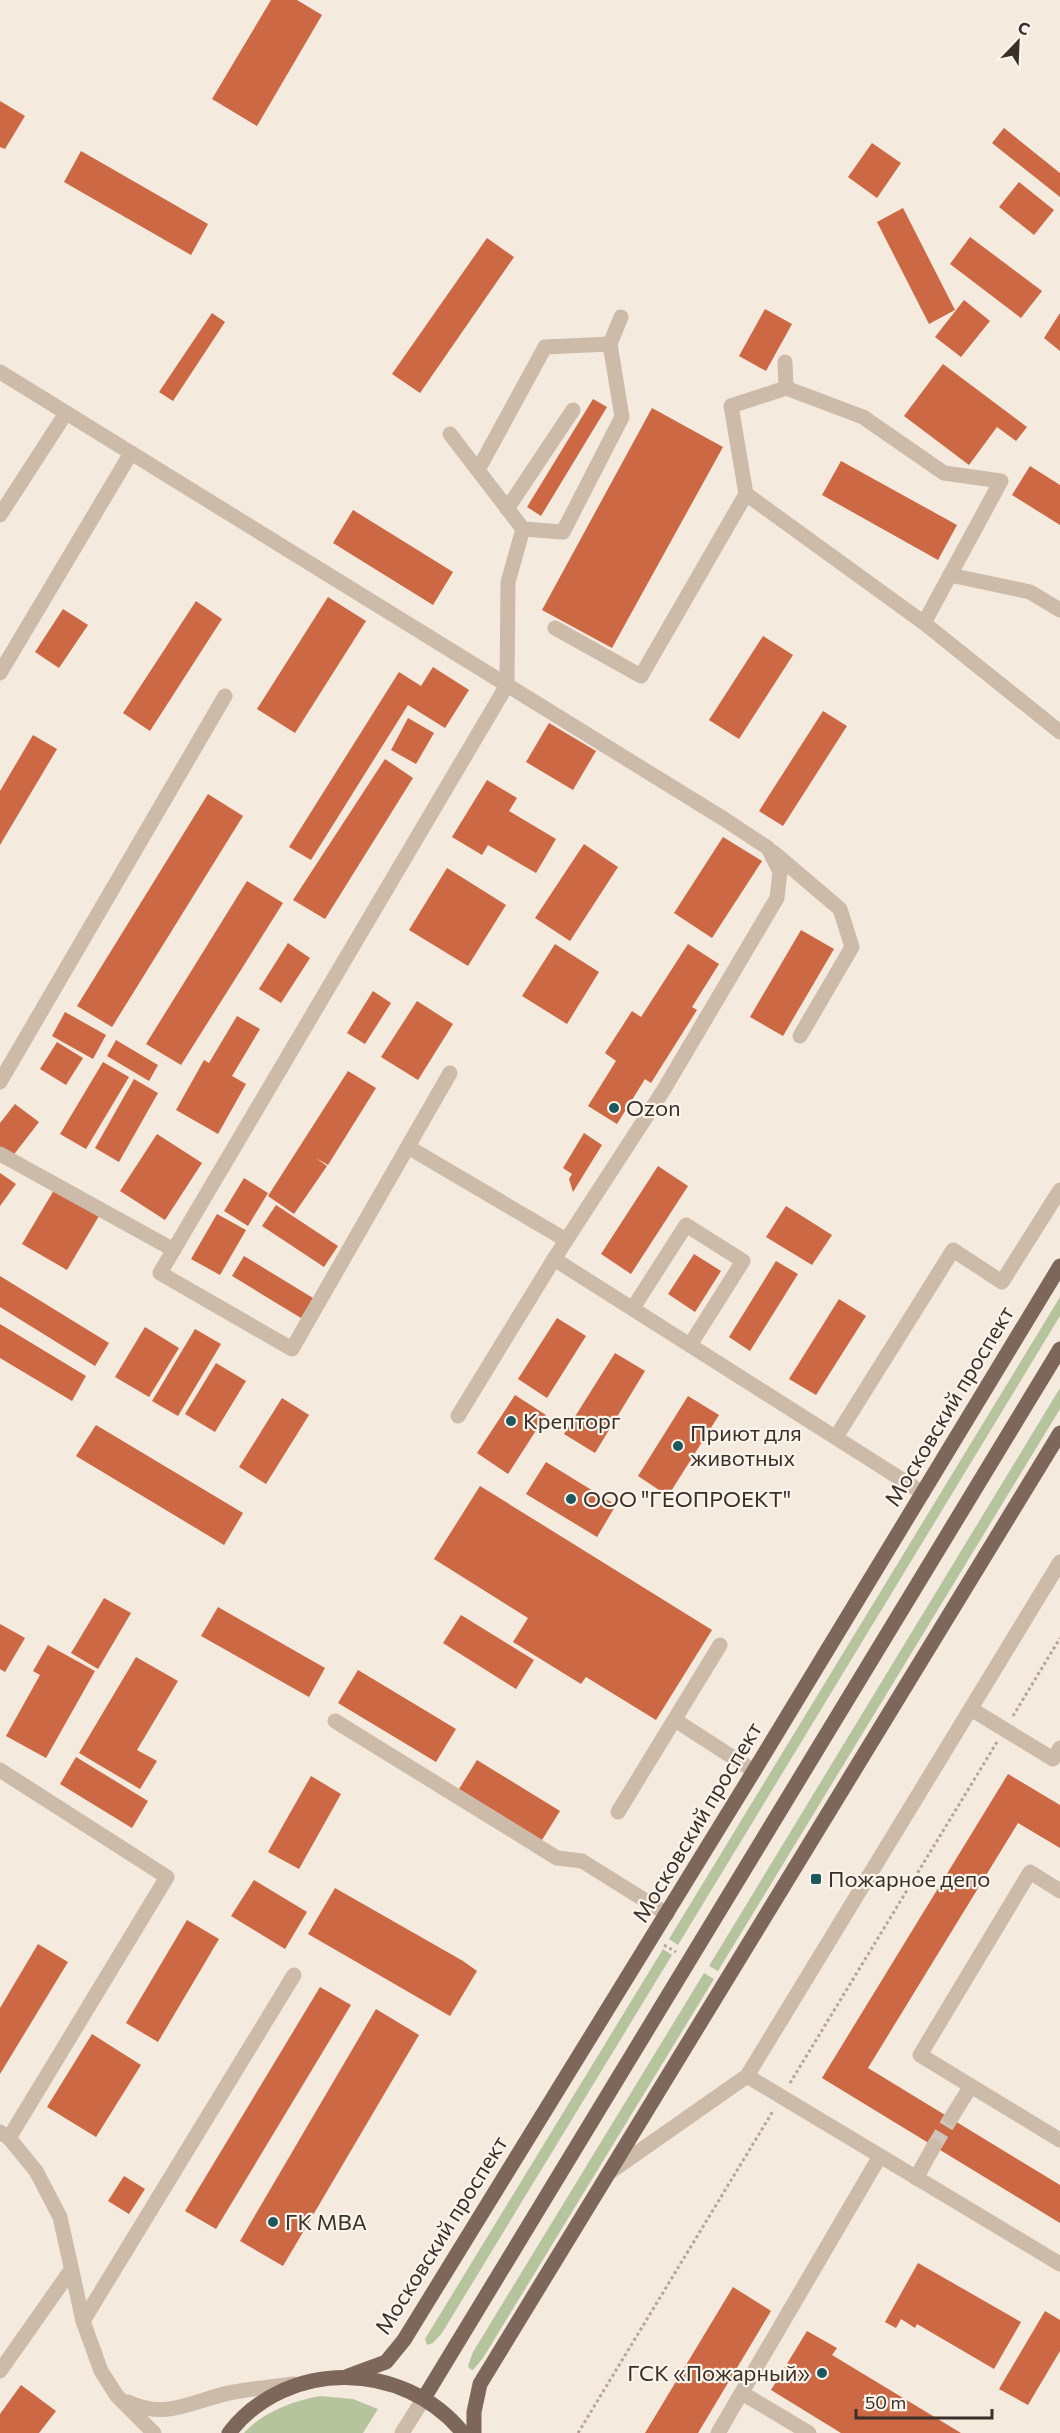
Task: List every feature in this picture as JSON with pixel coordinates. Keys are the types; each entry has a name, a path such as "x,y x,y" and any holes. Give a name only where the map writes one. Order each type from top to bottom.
{"main road":[{"name":"Московский проспект","path":"348,2376 386,2362 404,2340 667,1914 1060,1266"},
{"path":"424,2398 1060,1349"},
{"path":"474,2433 474,2412 480,2384 1060,1433"},
{"path":"229,2433 238,2421 266,2399 299,2383 348,2376 387,2382 424,2398 452,2420 463,2433"}],"street":[{"path":"450,434 523,529 563,532 622,417 610,344 621,317"},
{"path":"478,470 545,347 610,344"},
{"path":"785,362 786,388"},
{"path":"0,372 768,848 840,909 852,947 800,1036"},
{"path":"555,628 641,676 746,494 731,406 786,388 863,417 944,473 1001,482 924,623"},
{"path":"507,509 573,410"},
{"path":"0,515 66,413"},
{"path":"0,673 131,453"},
{"path":"746,494 924,623 1060,732"},
{"path":"450,1073 292,1349 160,1273 507,685 508,582 523,529"},
{"path":"950,575 1030,592 1060,610"},
{"path":"0,1082 225,696"},
{"path":"458,1416 554,1259 663,1091 777,898 780,872 768,848"},
{"path":"408,1147 566,1240"},
{"path":"0,1154 174,1250"},
{"path":"836,1437 953,1250 1002,1282 1060,1190"},
{"path":"633,1308 686,1225 744,1261 690,1345"},
{"path":"554,1259 923,1493"},
{"path":"610,2172 747,2076 1060,1562"},
{"path":"618,1812 720,1645"},
{"path":"971,1709 1053,1759 1060,1748"},
{"path":"675,1720 754,1771"},
{"path":"335,1721 556,1858 582,1861 667,1914"},
{"path":"0,1770 167,1877 4,2135 36,2171 60,2217 84,2321 101,2371 117,2396 154,2433"},
{"path":"1060,1891 1029,1872 920,2055 1060,2140"},
{"path":"84,2321 294,1975"},
{"path":"747,2076 1060,2264"},
{"path":"951,2118 971,2086"},
{"path":"916,2178 934,2146"},
{"path":"718,2433 880,2156"},
{"path":"0,2371 71,2270"},
{"path":"117,2396 143,2409 176,2410 233,2392 299,2383"},
{"path":"742,2393 809,2433"},
{"path":"402,2433 424,2398"}],"path":[{"path":"578,2433 1060,1638"}],"green space":[{"path":"1060,1297 1060,1316 678,1945 669,1939"},
{"path":"1060,1388 1060,1409 718,1971 709,1966"},
{"path":"663,1949 672,1955 442,2333 433,2343 427,2345 425,2339"},
{"path":"704,1973 714,1979 483,2358 473,2370 470,2369 468,2366 473,2352"},
{"path":"320,2396 353,2399 378,2409 363,2433 244,2433 260,2419 279,2408"}],"building":[{"path":"271,0 297,0 322,15 257,126 212,99"},
{"path":"0,101 25,116 5,149 0,147"},
{"path":"1004,128 1060,173 1060,197 992,143"},
{"path":"872,143 901,163 877,198 848,177"},
{"path":"81,151 208,224 191,255 64,182"},
{"path":"1019,182 1054,210 1034,235 999,207"},
{"path":"903,208 955,310 929,324 877,222"},
{"path":"970,237 1042,291 1021,318 950,264"},
{"path":"487,238 514,257 420,393 392,374"},
{"path":"964,300 990,321 961,357 935,337"},
{"path":"765,309 792,324 766,371 739,356"},
{"path":"212,313 225,322 173,401 159,392"},
{"path":"1060,313 1060,351 1044,338"},
{"path":"943,364 1027,427 1016,441 997,427 969,465 904,416"},
{"path":"593,399 607,407 541,516 527,507"},
{"path":"652,408 723,447 612,648 542,610"},
{"path":"841,461 957,525 938,560 822,495"},
{"path":"1030,466 1060,485 1060,525 1012,495"},
{"path":"353,510 453,572 433,605 333,543"},
{"path":"328,597 366,621 295,733 257,709"},
{"path":"196,601 222,619 150,731 123,713"},
{"path":"63,609 88,625 59,668 35,652"},
{"path":"763,636 793,655 739,739 709,720"},
{"path":"433,667 469,690 445,728 408,705 311,860 289,847 399,672 421,686"},
{"path":"823,711 847,726 783,826 759,811"},
{"path":"408,718 434,733 416,764 391,750"},
{"path":"549,723 596,751 573,790 526,762"},
{"path":"33,735 57,749 0,845 0,791"},
{"path":"385,759 413,778 325,919 293,900"},
{"path":"487,780 517,798 509,811 556,839 536,873 488,845 482,855 452,837"},
{"path":"208,794 243,816 112,1027 77,1006"},
{"path":"723,837 762,861 712,938 674,913"},
{"path":"584,844 618,867 570,941 535,918"},
{"path":"447,868 506,905 468,966 409,930"},
{"path":"247,881 283,903 181,1065 146,1044"},
{"path":"801,930 834,949 783,1036 750,1017"},
{"path":"288,943 310,958 281,1003 259,989"},
{"path":"555,944 599,972 567,1024 522,996"},
{"path":"688,944 719,964 692,1007 697,1010 651,1083 645,1079 617,1124 588,1106 616,1061 605,1053 632,1011 641,1017"},
{"path":"373,991 391,1003 365,1044 347,1033"},
{"path":"417,1001 453,1024 418,1080 381,1057"},
{"path":"65,1012 106,1035 93,1059 52,1036"},
{"path":"237,1016 260,1029 232,1076 246,1084 218,1134 176,1110 204,1060 209,1063"},
{"path":"116,1040 158,1065 149,1081 107,1056"},
{"path":"57,1042 83,1058 66,1085 40,1069"},
{"path":"103,1062 129,1077 86,1149 60,1134"},
{"path":"348,1071 376,1088 328,1165 316,1158 327,1166 294,1214 268,1196"},
{"path":"134,1079 158,1093 119,1162 95,1148"},
{"path":"15,1104 39,1122 12,1157 0,1147 0,1123"},
{"path":"584,1133 602,1145 573,1192 569,1179 572,1174 563,1168"},
{"path":"157,1134 202,1163 165,1220 120,1191"},
{"path":"658,1166 688,1186 631,1274 601,1254"},
{"path":"0,1173 16,1184 0,1206"},
{"path":"244,1178 268,1193 248,1226 224,1211"},
{"path":"54,1190 99,1216 67,1270 22,1244"},
{"path":"276,1205 338,1246 324,1267 262,1226"},
{"path":"786,1206 832,1235 812,1265 766,1237"},
{"path":"217,1214 246,1230 220,1275 191,1259"},
{"path":"694,1254 721,1271 695,1312 668,1294"},
{"path":"244,1256 313,1298 301,1318 232,1276"},
{"path":"776,1261 798,1274 750,1351 729,1337"},
{"path":"0,1276 109,1343 95,1366 0,1307"},
{"path":"839,1299 866,1316 816,1395 789,1379"},
{"path":"557,1318 586,1336 547,1398 518,1379"},
{"path":"0,1324 86,1376 72,1401 0,1358"},
{"path":"145,1327 179,1348 149,1397 115,1377"},
{"path":"195,1329 221,1344 178,1416 152,1401"},
{"path":"615,1353 645,1371 595,1453 564,1434"},
{"path":"216,1363 246,1381 215,1432 185,1414"},
{"path":"515,1395 546,1415 508,1474 477,1453"},
{"name":"Приют для животных","path":"688,1396 719,1415 668,1496 638,1476"},
{"path":"282,1398 309,1415 266,1484 239,1467"},
{"path":"96,1425 243,1513 224,1545 76,1456"},
{"name":"ООО \"ГЕОПРОЕКТ\"","path":"546,1462 616,1505 597,1537 526,1494"},
{"path":"480,1486 712,1630 656,1720 586,1677 581,1684 513,1642 528,1618 434,1559"},
{"path":"104,1598 131,1613 98,1669 71,1653"},
{"path":"218,1607 325,1668 309,1697 201,1636"},
{"path":"461,1615 534,1660 516,1689 443,1643"},
{"path":"0,1624 25,1638 5,1672 0,1669"},
{"path":"48,1645 95,1671 46,1758 6,1736 40,1675 33,1671"},
{"path":"136,1657 178,1681 137,1750 157,1761 140,1789 79,1753"},
{"path":"358,1670 456,1729 436,1762 338,1703"},
{"path":"76,1757 148,1801 132,1828 60,1784"},
{"path":"477,1760 560,1811 542,1840 459,1789"},
{"path":"1008,1774 1060,1805 1060,1848 1018,1823 868,2068 1060,2185 1060,2223 822,2078"},
{"path":"311,1776 341,1794 299,1869 268,1852"},
{"path":"254,1880 307,1912 285,1949 231,1916"},
{"path":"335,1888 477,1971 450,2016 308,1934"},
{"path":"187,1920 219,1939 158,2042 126,2023"},
{"path":"38,1944 68,1962 0,2074 0,2008"},
{"path":"320,1987 351,2005 216,2229 185,2211"},
{"path":"376,2009 419,2035 283,2266 240,2241"},
{"path":"92,2034 141,2065 96,2137 47,2107"},
{"path":"124,2176 145,2189 129,2214 108,2201"},
{"path":"918,2263 1021,2322 994,2369 917,2324 915,2328 901,2319 896,2328 885,2322"},
{"path":"733,2287 771,2311 698,2433 645,2433"},
{"path":"1045,2311 1060,2320 1060,2351 1028,2405 999,2389"},
{"name":"ГСК «Пожарный»","path":"807,2331 837,2348 832,2355 961,2433 841,2433 771,2390"},
{"path":"21,2385 56,2411 39,2433 0,2433 0,2414"}],"tunnel":[{"path":"934,2146 951,2118"}],"place":[{"name":"Ozon","path":"614,1108"},
{"name":"Крепторг","path":"511,1421"},
{"name":"Приют для животных","path":"678,1446"},
{"name":"ООО \"ГЕОПРОЕКТ\"","path":"571,1499"},
{"name":"Пожарное депо","path":"816,1879"},
{"name":"ГК МВА","path":"273,2222"},
{"name":"ГСК «Пожарный»","path":"822,2373"}]}
